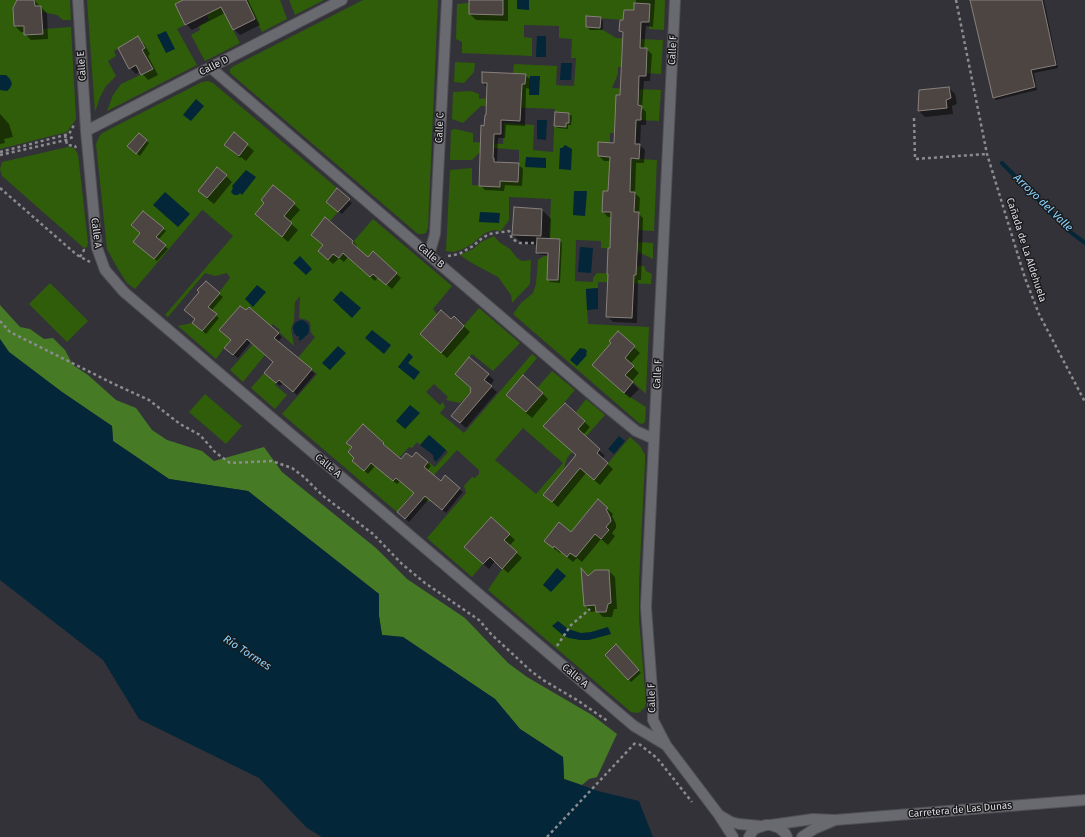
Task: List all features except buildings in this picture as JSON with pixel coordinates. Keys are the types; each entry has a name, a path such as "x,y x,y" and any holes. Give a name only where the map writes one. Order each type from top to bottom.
{"street":[{"name":"Calle E","path":"78,0 86,131"},
{"name":"Calle D","path":"86,131 342,0"},
{"name":"Calle C","path":"429,255 435,234 447,0"},
{"name":"Calle F","path":"666,745 653,720 646,607 675,0"},
{"name":"Calle B","path":"210,68 630,427 645,436 654,439"},
{"name":"Calle A","path":"86,131 97,248 105,270 124,292 634,726 666,745"},
{"path":"666,745 719,815 733,837"},
{"name":"Carretera de Las Dunas","path":"760,826 813,819 835,820 1085,800"},
{"path":"719,815 739,824 760,826"},
{"name":"Carretera de Las Dunas","path":"802,837 814,829 835,820"},
{"path":"771,825 779,828 787,837"},
{"path":"749,837 754,829 760,826"}],"path":[{"name":"Cañada de La Aldehuela","path":"956,0 987,154 1025,278 1042,320 1085,402"},
{"path":"914,118 915,159 987,154"},
{"path":"0,152 69,134 75,124"},
{"path":"65,135 67,145"},
{"path":"0,155 66,140"},
{"path":"0,188 77,255"},
{"path":"448,261 445,257 459,254 489,234 509,231 512,239 520,243 534,243"},
{"path":"0,321 10,332 149,400 180,424 200,435 215,452 230,464 272,461 292,468 304,477 322,495 373,534 402,564 425,583 480,620 491,634 543,680 577,700 614,726"},
{"path":"554,649 568,629 590,609"},
{"path":"630,738 657,758 695,805"},
{"path":"547,837 636,742"}],"green space":[{"path":"0,0 17,0 15,5 14,26 24,26 24,35 43,29 71,27 76,119 67,132 0,149"},
{"path":"34,0 70,0 71,20 63,20 57,15 42,12 41,6 35,6"},
{"path":"87,0 183,0 175,4 185,25 177,29 197,65 107,111 113,95 121,84 153,69 142,50 138,37 114,51 116,56 108,61 116,76 106,86 100,97 95,112"},
{"path":"200,0 217,0 240,43 205,61 191,35 200,30 199,26 209,20"},
{"path":"246,0 280,0 287,19 262,32"},
{"path":"289,0 324,0 295,15"},
{"path":"363,0 438,0 428,228 426,233 418,234 230,73 230,69 232,67"},
{"path":"501,0 665,0 664,30 649,29 649,22 634,3 634,10 624,10 623,20 586,17 586,27 600,28 616,38 663,40 661,74 646,73 647,48 622,47 621,67 618,67 618,74 612,88 661,90 659,121 637,120 636,134 610,133 610,143 640,144 640,159 657,160 654,231 638,230 637,242 653,243 653,259 632,249 601,248 601,241 576,240 575,281 593,282 593,278 597,273 636,275 636,266 644,266 646,271 652,274 651,284 598,282 598,288 586,289 588,324 649,327 646,394 633,382 624,393 646,407 645,422 642,424 513,314 521,303 533,293 536,284 538,260 544,256 548,256 547,280 558,280 560,239 549,239 551,199 509,197 509,220 501,231 494,230 485,233 472,244 463,249 454,252 446,251 450,170 472,168 472,185 500,187 500,181 518,182 519,163 519,150 482,147 482,150 472,160 450,160 451,130 455,129 473,133 473,142 503,144 504,123 534,125 533,150 553,152 555,109 481,106 463,123 452,119 453,92 471,91 479,94 479,99 487,98 525,84 526,74 513,73 514,64 557,66 556,85 574,86 576,58 571,58 572,39 559,38 559,26 524,25 524,37 532,38 532,56 462,53 462,42 456,39 457,4 469,3 469,14 502,15 503,1"},
{"path":"455,62 475,63 474,72 464,83 454,82"},
{"path":"208,81 213,83 337,188 326,202 338,212 330,221 325,217 311,235 323,245 318,251 328,260 333,254 339,258 373,219 452,286 433,309 437,314 420,334 441,352 479,308 520,343 493,371 472,354 455,374 471,388 471,392 460,403 446,400 448,397 434,384 426,392 440,405 443,402 445,407 440,413 464,433 532,354 537,358 523,375 537,388 552,371 575,390 544,426 564,444 585,421 576,412 586,399 605,415 567,458 561,478 544,495 552,502 567,484 566,482 571,460 594,480 630,437 640,446 645,455 645,462 639,582 639,619 646,702 645,707 640,712 631,712 488,590 502,569 517,552 504,540 510,534 491,517 464,547 483,564 472,577 427,538 466,493 464,486 472,477 475,478 479,474 479,470 457,450 423,487 432,500 429,502 423,498 419,503 410,496 397,512 282,414 317,374 298,358 315,337 311,333 310,322 299,318 300,296 295,302 294,321 291,329 294,346 273,324 254,345 265,355 243,382 230,370 261,335 250,336 233,355 224,348 216,359 178,326 192,323 202,331 216,314 208,307 230,278 227,273 215,276 205,273 168,317 165,315 233,236 205,212 202,210 135,289 127,283 107,249 96,144 101,134 202,82","holes":["523,428 563,463 536,494 495,460","429,435 448,452 435,467 428,462 407,487 396,478 393,481 385,474 409,447 412,448 417,442 420,445"]},
{"path":"68,147 74,148 78,154 88,243 87,247 84,248 2,176 0,169 2,162"},
{"path":"494,236 499,242 510,249 517,258 522,261 531,260 530,284 512,303 511,295 498,277 460,255"},
{"path":"50,283 88,321 67,342 29,304"},
{"path":"0,305 20,327 30,329 44,339 53,338 65,350 73,365 88,375 116,400 136,408 152,430 167,440 202,451 214,461 264,447 282,472 376,548 407,579 465,618 508,663 527,677 592,715 617,734 597,777 589,779 582,785 564,779 563,757 520,729 495,699 403,637 382,635 379,616 379,594 248,491 169,479 113,441 112,426 62,392 9,352 0,339"},
{"path":"264,373 287,395 275,409 251,388"},
{"path":"205,394 242,426 226,444 189,412"}],"water":[{"path":"517,0 529,0 529,10 517,9"},
{"path":"166,31 175,49 166,53 157,35"},
{"path":"537,36 546,36 546,57 536,57"},
{"path":"561,63 572,63 571,80 560,80"},
{"path":"0,75 6,75 10,79 12,84 7,91 0,90"},
{"path":"530,76 540,76 539,95 529,95"},
{"path":"196,99 204,106 191,121 183,115"},
{"path":"537,120 547,120 546,140 537,139"},
{"path":"565,145 572,149 571,170 559,169 560,148"},
{"path":"526,157 546,158 546,168 525,167"},
{"path":"246,170 256,177 242,195 240,193 238,195 234,195 231,192 233,188 232,186"},
{"path":"574,191 587,191 585,216 573,215"},
{"path":"165,192 190,214 178,227 153,205"},
{"path":"480,212 500,213 499,223 479,222"},
{"path":"580,247 593,248 591,273 578,272"},
{"path":"300,256 312,269 306,275 293,263"},
{"path":"257,285 266,292 253,307 245,299"},
{"path":"598,288 598,309 587,310 586,289"},
{"path":"341,291 361,308 352,318 333,300"},
{"path":"302,320 309,326 309,330 308,334 300,341 298,339 300,337 294,333 293,328 294,324"},
{"path":"372,330 391,345 384,354 365,338"},
{"name":"Río Tormes","path":"0,339 9,352 62,392 112,426 113,441 169,479 248,491 379,594 379,616 382,635 403,637 495,699 520,729 563,757 564,779 598,791 639,801 653,837 322,837 307,828 259,778 139,719 103,660 0,580"},
{"path":"338,346 346,353 330,370 322,363"},
{"path":"580,348 587,351 587,355 577,366 570,360"},
{"path":"409,353 413,357 408,363 420,372 414,380 398,367"},
{"path":"410,405 420,413 405,429 396,421"},
{"path":"429,435 446,450 436,462 433,455 420,445"},
{"path":"619,436 625,441 614,454 608,449"},
{"path":"557,568 566,576 551,592 543,585"},
{"path":"558,621 568,629 581,633 608,627 611,634 589,640 569,638 564,636 552,626"}],"waterway":[{"name":"Arroyo del Valle","path":"1002,163 1069,231 1085,243"}]}
